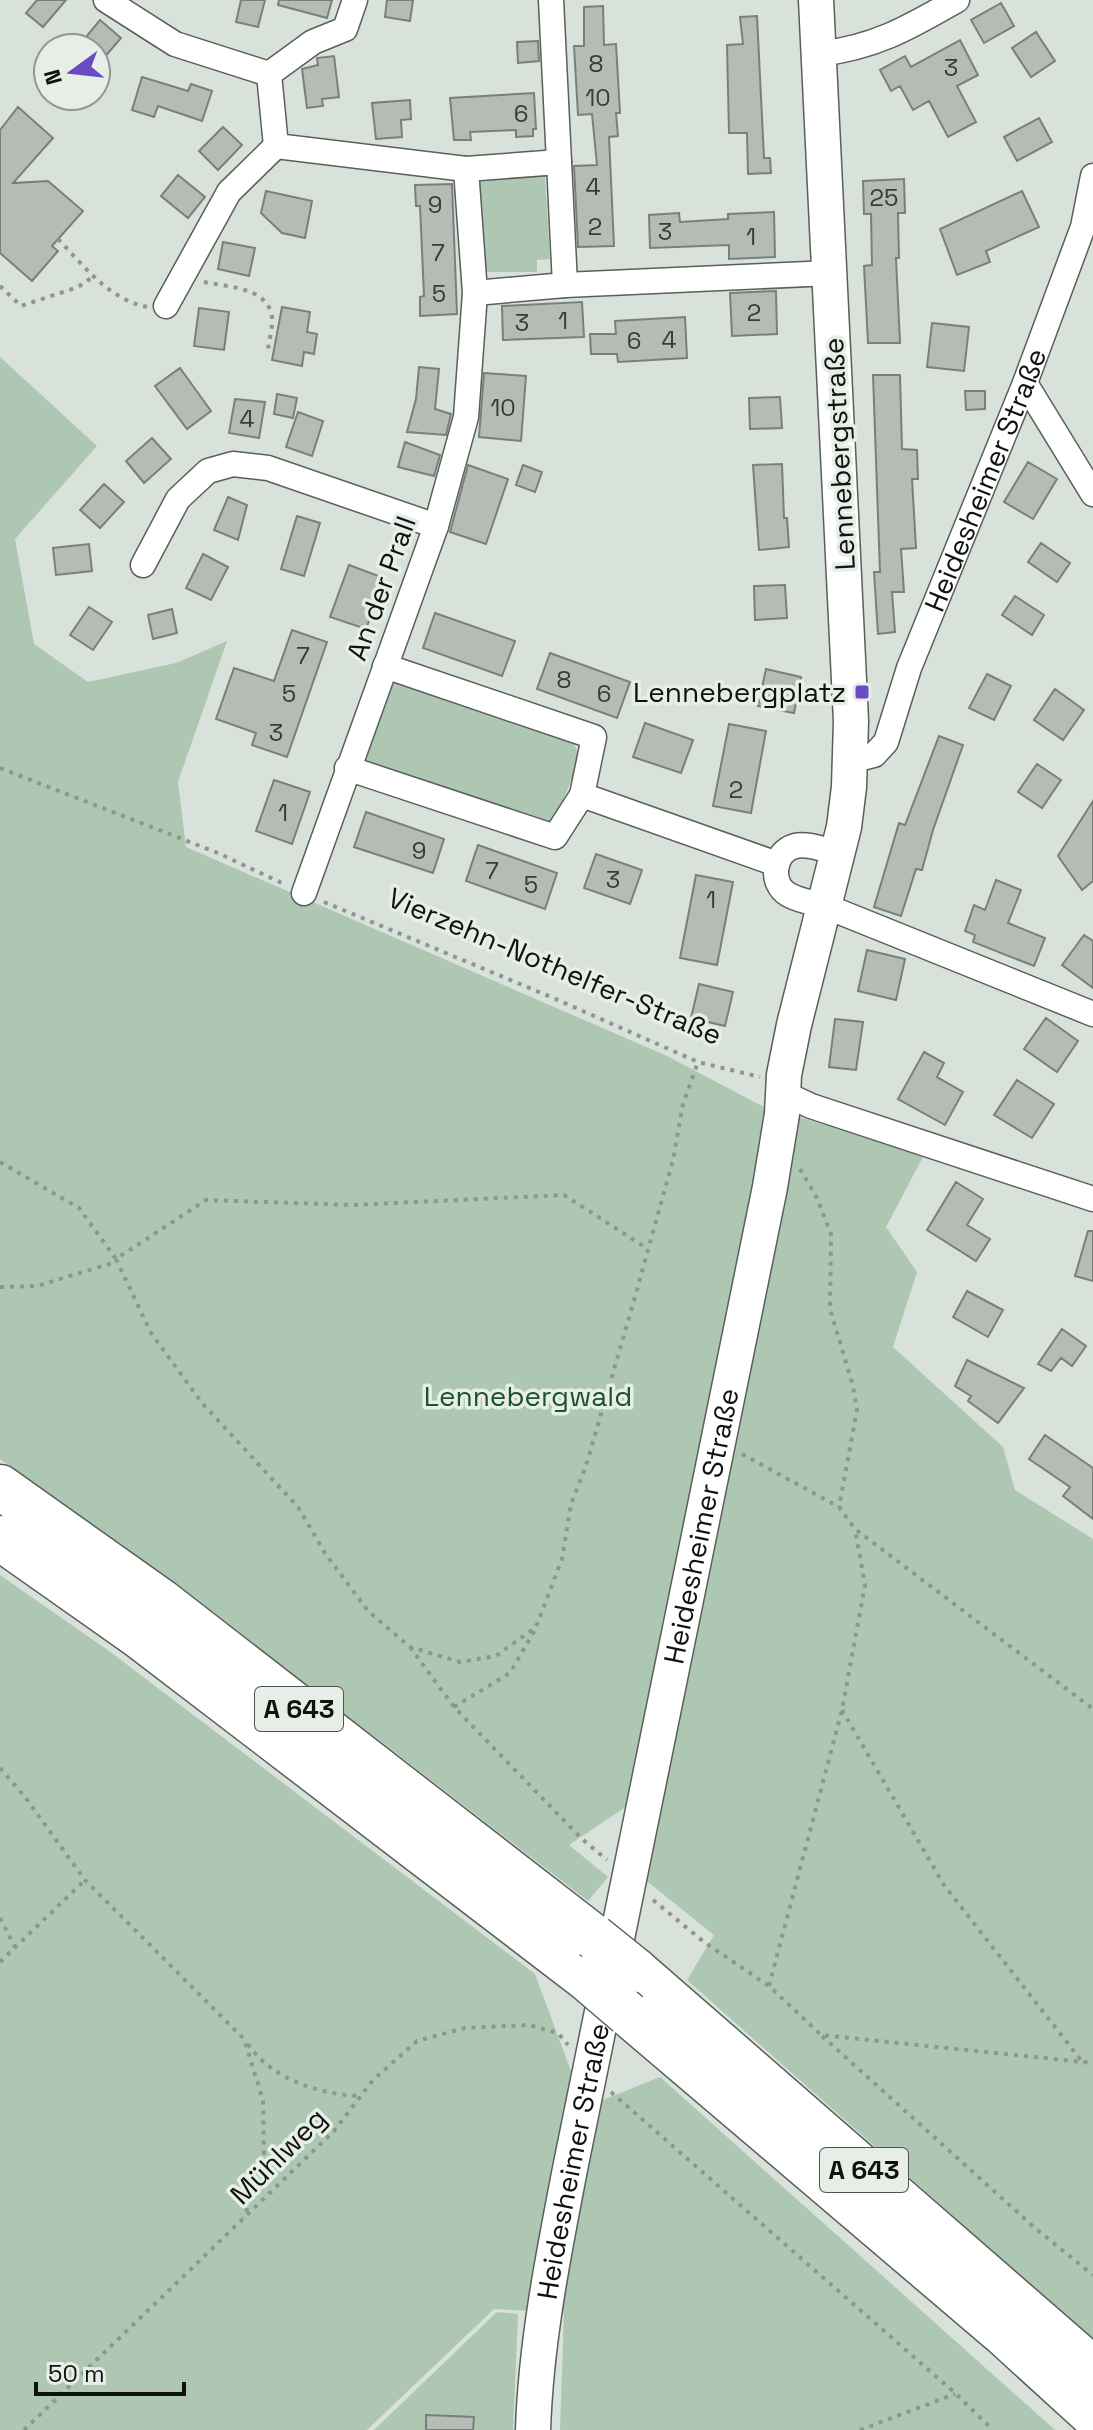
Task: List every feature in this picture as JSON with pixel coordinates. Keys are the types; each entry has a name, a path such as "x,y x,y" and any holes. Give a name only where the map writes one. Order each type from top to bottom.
{"highway":[{"name":"A 643","path":"0,1487 162,1602 590,1958 628,2014 991,2323 1093,2415"},
{"name":"A 643","path":"0,1538 590,1958 635,1970 1093,2369"}],"main road":[{"name":"Lennebergstraße","path":"816,0 831,273 851,761 838,853 825,906"},
{"name":"Heidesheimer Straße","path":"533,2430 535,2384 547,2288 775,1162 794,1025 825,906"}],"street":[{"path":"106,0 175,44 269,74"},
{"path":"269,74 313,42 345,29 355,0"},
{"path":"551,0 565,285"},
{"path":"819,54 850,50 893,36 957,0"},
{"path":"269,74 276,146"},
{"path":"276,146 466,169 559,162"},
{"path":"166,306 229,192 276,146"},
{"name":"An der Prall","path":"304,893 436,526 466,417 475,293 466,169"},
{"name":"Heidesheimer Straße","path":"851,761 874,755 886,742 909,668 1025,383 1083,227 1093,176"},
{"path":"475,293 565,285 831,273"},
{"path":"1025,383 1093,494"},
{"path":"143,565 178,499 208,471 233,464 268,468 436,526"},
{"path":"347,768 555,837 582,795 594,737 385,666"},
{"path":"582,795 777,864"},
{"path":"838,853 805,845 796,846 782,854 776,877 784,891 797,899 825,906 1093,1014"},
{"path":"783,1093 811,1106 1093,1199"}],"path":[{"path":"58,239 94,276 122,298 145,307 166,306"},
{"path":"0,286 21,306 78,287 94,276"},
{"path":"182,278 254,293 265,301 272,317 268,350"},
{"name":"Vierzehn-Nothelfer-Straße","path":"0,768 218,853 698,1062 766,1079 783,1093"},
{"path":"454,1707 510,1673 536,1627 562,1559 571,1504 590,1451 673,1160 683,1104 698,1062"},
{"path":"794,1160 816,1196 831,1234 830,1309 857,1410 839,1507"},
{"path":"0,1162 79,1208 116,1261 151,1333 202,1403 298,1507 325,1553 368,1611 410,1647 454,1707 582,1839 704,1942 769,1986 1035,2228 1093,2275"},
{"path":"0,1287 37,1286 116,1261 206,1200 352,1205 564,1195 648,1249"},
{"path":"720,1440 839,1507 855,1529 1093,1709"},
{"path":"769,1986 842,1710 865,1585 855,1529"},
{"path":"410,1647 460,1662 496,1656 536,1627"},
{"path":"842,1710 944,1885 1084,2064"},
{"path":"0,1768 85,1880 244,2039 258,2059 296,2082 338,2095 361,2096"},
{"path":"0,1962 85,1880"},
{"path":"0,1918 15,1947"},
{"name":"Mühlweg","path":"24,2430 334,2131 373,2080 417,2041 465,2028 529,2025 558,2033 589,2072 955,2393 993,2430"},
{"path":"821,2035 1093,2063"},
{"path":"244,2039 263,2100 264,2156 244,2220"},
{"path":"860,2430 955,2393"}],"green space":[{"path":"545,177 550,259 537,260 537,272 483,272 477,180"},
{"name":"Lennebergwald","path":"0,357 97,446 15,539 34,644 88,682 176,663 227,641 178,782 186,847 667,1056 762,1106 924,1155 886,1227 917,1272 893,1347 1003,1447 1015,1490 1093,1539 1093,2340 687,1980 714,1935 643,1878 627,1806 569,1845 608,1877 588,1901 379,1740 0,1459"},
{"path":"398,682 574,744 580,758 553,825 365,764 364,759 390,685"},
{"path":"0,1575 109,1651 535,1974 572,2074 603,2100 660,2077 1055,2430 560,2430 564,2313 494,2309 367,2430 0,2430"},
{"path":"497,2312 518,2314 513,2430 374,2430"}],"building":[{"path":"37,0 66,0 43,27 26,13"},
{"path":"241,0 265,0 258,27 236,22"},
{"path":"279,0 332,0 327,18 278,5"},
{"path":"387,0 413,0 410,21 385,17"},
{"path":"1001,3 1014,26 984,43 971,20"},
{"path":"603,6 604,45 616,44 620,113 616,113 618,136 609,137 614,246 578,247 574,166 597,165 592,114 578,115 574,46 584,46 584,7"},
{"path":"757,16 764,158 770,158 771,173 748,174 747,133 729,133 727,45 743,44 740,17"},
{"path":"100,20 121,38 112,48 112,32 90,32"},
{"path":"1036,32 1055,61 1031,77 1012,48"},
{"path":"960,40 978,75 957,86 976,122 948,137 929,101 913,110 900,86 891,91 880,70 905,56 911,67"},
{"path":"538,41 539,61 518,63 517,42"},
{"path":"334,56 339,97 322,99 323,106 307,108 302,69 318,65 317,58"},
{"path":"142,77 188,91 191,84 212,91 202,121 158,106 154,117 132,110"},
{"path":"534,93 536,129 533,129 533,136 516,137 516,130 470,132 471,140 454,140 450,98"},
{"path":"410,100 411,119 401,120 402,137 376,139 372,103"},
{"path":"18,107 53,138 13,183 48,181 83,211 52,246 58,251 32,281 0,253 0,130"},
{"path":"1039,118 1052,142 1017,161 1004,137"},
{"path":"223,127 242,145 218,170 199,151"},
{"path":"178,175 205,197 188,218 161,196"},
{"path":"904,179 905,213 898,213 899,258 896,258 900,343 868,343 864,266 872,265 871,214 864,214 863,181"},
{"path":"452,184 457,314 420,316 420,297 424,296 420,206 416,206 415,185"},
{"path":"266,191 312,201 305,238 282,233 261,213"},
{"path":"1022,191 1039,227 986,251 990,262 957,275 940,229"},
{"path":"774,212 775,257 729,259 729,245 650,248 649,215 679,213 680,222 728,219 728,214"},
{"path":"223,242 255,248 249,276 218,269"},
{"path":"776,291 777,334 732,336 730,293"},
{"path":"582,302 584,337 503,340 502,306"},
{"path":"282,307 310,312 307,332 317,334 314,354 304,352 302,366 272,360"},
{"path":"199,308 229,312 224,350 194,346"},
{"path":"685,317 687,358 618,362 617,354 591,354 590,334 616,334 615,321"},
{"path":"932,323 969,327 964,371 927,367"},
{"path":"419,367 439,369 435,409 451,414 446,435 407,432 416,399"},
{"path":"180,368 211,411 187,429 155,386"},
{"path":"484,373 526,376 521,441 479,437"},
{"path":"873,375 900,375 902,449 917,450 918,479 912,479 916,548 901,549 904,592 892,592 895,632 878,634 874,572 880,572"},
{"path":"965,391 985,391 985,409 966,410"},
{"path":"277,394 297,398 293,418 274,414"},
{"path":"780,397 782,428 750,429 749,398"},
{"path":"235,399 265,402 259,438 229,433"},
{"path":"298,412 323,421 312,456 286,447"},
{"path":"152,438 171,459 144,483 126,461"},
{"path":"405,442 440,455 434,476 398,467"},
{"path":"1028,462 1057,479 1033,519 1004,502"},
{"path":"782,464 784,518 787,518 789,547 759,550 753,465"},
{"path":"468,465 508,479 486,544 450,532"},
{"path":"523,465 542,472 535,492 516,485"},
{"path":"104,484 124,502 100,528 80,510"},
{"path":"228,497 247,505 238,540 214,530"},
{"path":"297,516 320,523 304,576 281,569"},
{"path":"1041,543 1070,563 1057,582 1028,562"},
{"path":"89,544 92,571 56,575 53,548"},
{"path":"203,554 228,567 211,600 186,588"},
{"path":"349,565 384,578 366,629 330,617"},
{"path":"785,585 787,618 755,620 754,586"},
{"path":"1015,596 1044,615 1032,635 1002,615"},
{"path":"89,607 112,622 93,650 70,635"},
{"path":"172,609 177,633 153,639 148,615"},
{"path":"435,613 515,641 502,676 423,648"},
{"path":"292,630 327,642 287,757 252,745 256,733 216,719 234,668 274,681"},
{"path":"550,653 630,682 617,718 537,689"},
{"path":"766,669 801,677 794,713 758,706"},
{"path":"987,674 1011,686 994,720 969,708"},
{"path":"1055,689 1084,710 1063,740 1034,720"},
{"path":"645,723 693,740 681,773 633,757"},
{"path":"729,724 766,731 751,813 713,806"},
{"path":"939,736 963,745 922,870 916,869 901,916 874,907 899,823 905,825"},
{"path":"1037,764 1061,780 1042,808 1018,792"},
{"path":"274,780 310,792 292,844 256,831"},
{"path":"1093,801 1093,881 1082,890 1058,856"},
{"path":"366,812 444,839 433,873 354,847"},
{"path":"478,845 557,873 545,909 466,881"},
{"path":"596,854 642,870 630,904 584,888"},
{"path":"696,875 733,882 717,965 680,958"},
{"path":"996,880 1021,890 1008,923 1045,938 1034,966 973,942 975,935 965,931 974,905 985,910"},
{"path":"1084,935 1093,941 1093,988 1062,965"},
{"path":"867,950 905,959 896,1000 858,991"},
{"path":"699,984 733,992 725,1026 691,1018"},
{"path":"1046,1018 1078,1041 1057,1072 1024,1049"},
{"path":"835,1019 863,1022 856,1070 829,1067"},
{"path":"924,1052 944,1063 937,1077 963,1092 945,1125 898,1099"},
{"path":"1017,1080 1054,1104 1032,1138 994,1115"},
{"path":"956,1182 983,1199 967,1225 990,1239 976,1261 927,1230"},
{"path":"1088,1231 1093,1231 1093,1281 1075,1276"},
{"path":"967,1291 1003,1310 988,1337 953,1317"},
{"path":"1062,1329 1086,1346 1072,1366 1061,1358 1051,1371 1038,1364"},
{"path":"967,1360 1024,1388 998,1423 968,1401 971,1396 955,1386"},
{"path":"1045,1435 1093,1468 1093,1519 1063,1496 1070,1487 1029,1459"},
{"path":"426,2415 474,2417 473,2430 426,2430"}],"place":[{"name":"Lennebergplatz","path":"862,692"}]}
